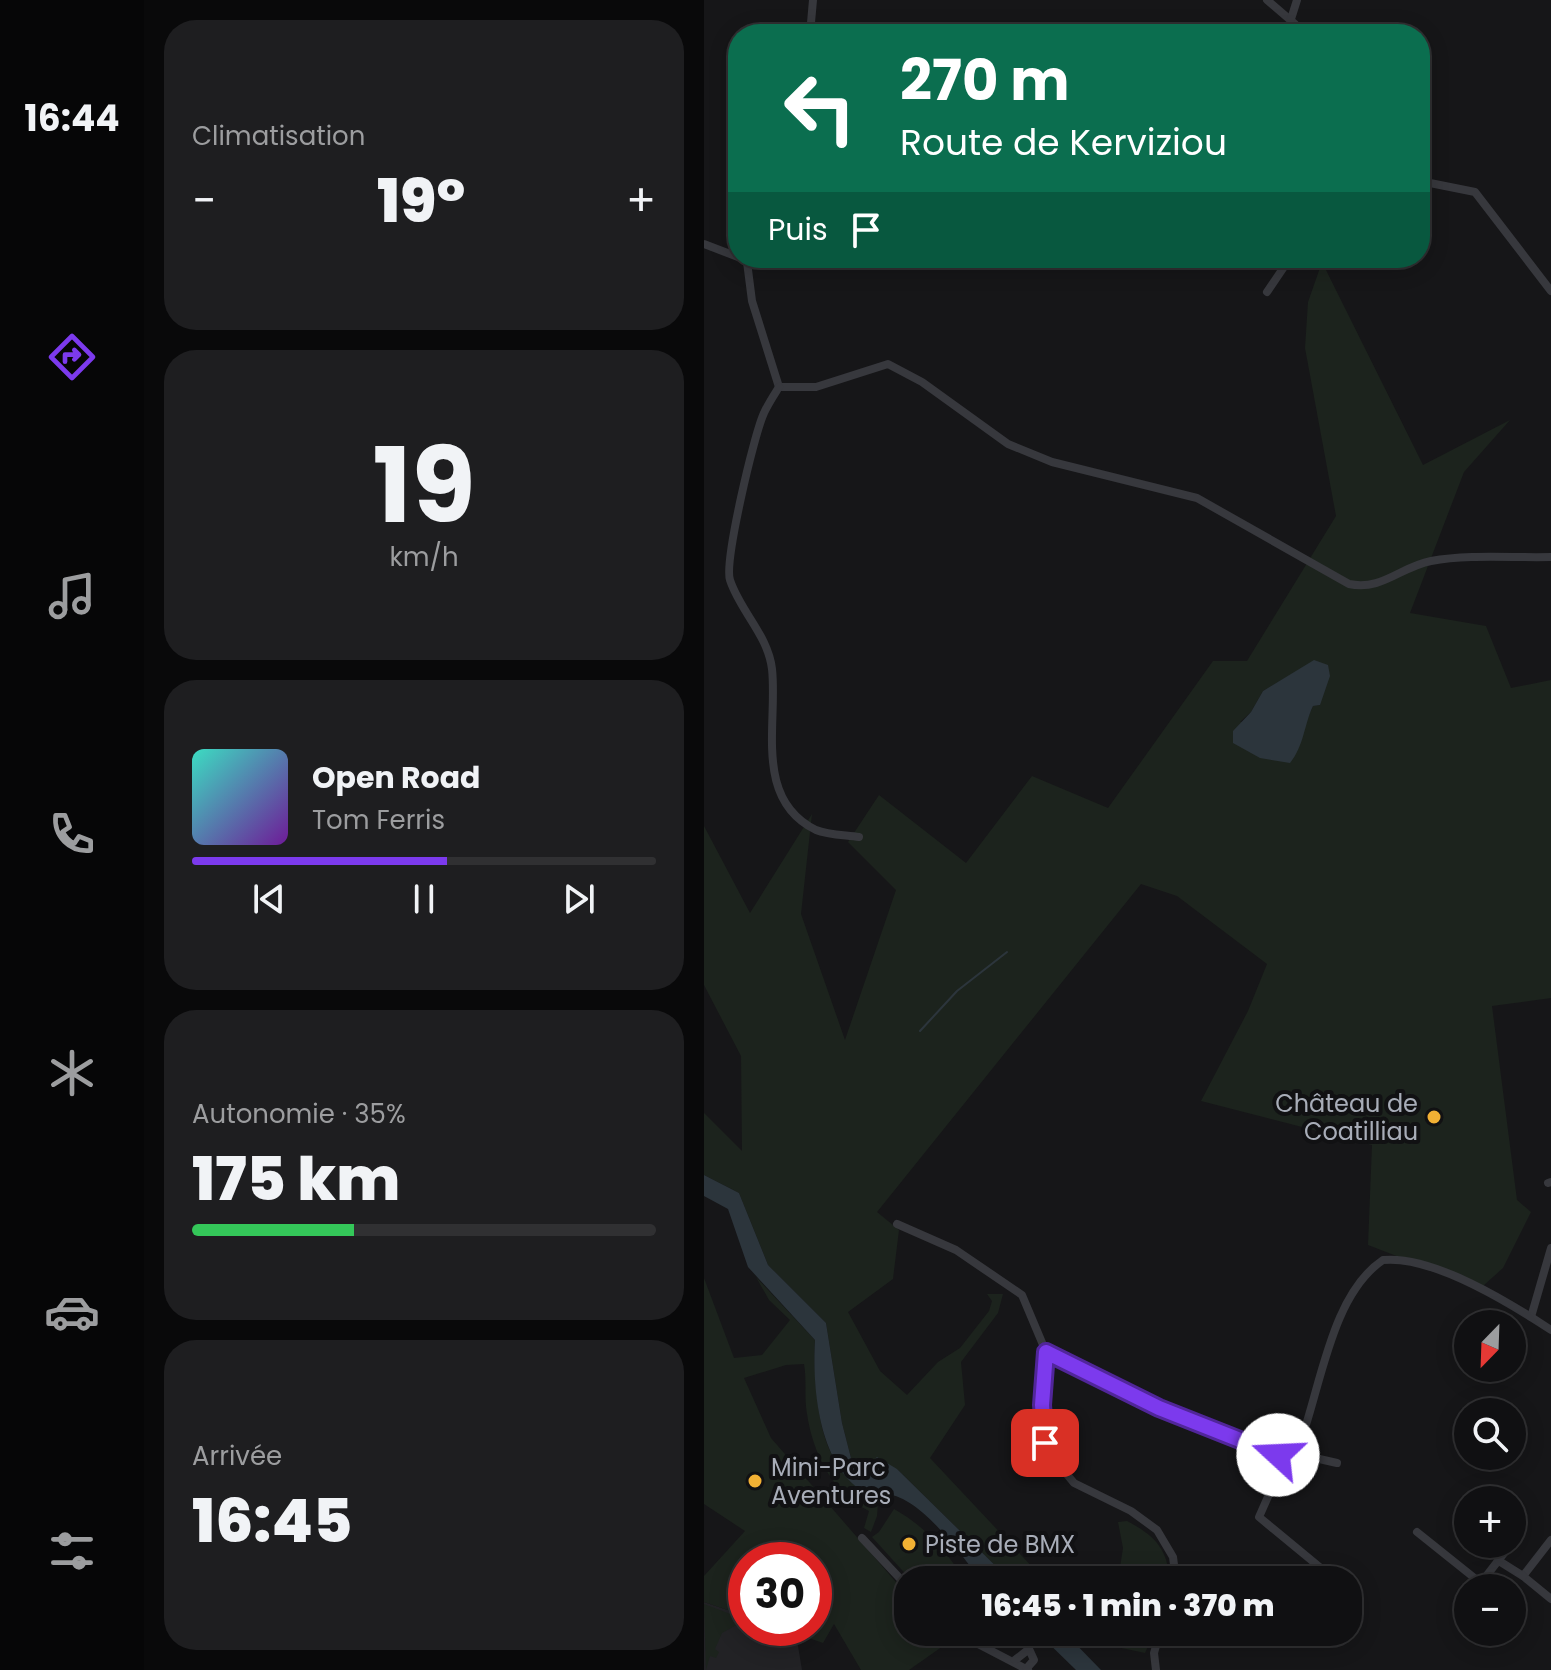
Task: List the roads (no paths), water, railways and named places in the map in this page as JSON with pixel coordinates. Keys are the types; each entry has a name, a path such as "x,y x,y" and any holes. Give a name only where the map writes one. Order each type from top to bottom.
{"street":[{"path":"811,24 813,0"},
{"path":"1267,0 1294,24"},
{"path":"1291,19 1297,0"},
{"path":"1430,183 1474,191 1551,291"},
{"path":"704,244 728,253"},
{"path":"746,268 754,309 779,387 763,414 729,553 729,579 762,638 772,667 771,748 777,786 788,806 817,830 859,837"},
{"path":"1267,292 1283,268"},
{"path":"779,387 816,387 888,364 922,382 1008,444 1052,462 1197,498 1349,584 1369,587 1384,583 1409,567 1434,561 1551,557"},
{"path":"897,1224 956,1250 1022,1295 1046,1352 1042,1426 1051,1455 1074,1483 1131,1511 1157,1530 1173,1557 1174,1566"},
{"path":"1531,1317 1546,1291 1551,1248"},
{"path":"1318,1566 1259,1517 1304,1431 1338,1322 1366,1272 1383,1260 1420,1264 1482,1290 1551,1330"},
{"path":"1046,1352 1184,1419 1290,1455 1337,1463"},
{"path":"1417,1532 1477,1580 1484,1579 1501,1558"},
{"path":"862,1538 894,1572"},
{"path":"1525,1574 1551,1540"},
{"path":"1499,1561 1520,1574"},
{"path":"1526,1578 1551,1599"},
{"path":"985,1646 1027,1669 1034,1660 1029,1649 1015,1660"},
{"path":"1156,1646 1156,1670"}],"waterway":[{"path":"920,1031 957,991 1007,952"}],"place":[{"name":"Château de Coatilliau","path":"1434,1117"},
{"name":"Mini-Parc Aventures","path":"755,1481"},
{"name":"Piste de BMX","path":"909,1544"}]}
